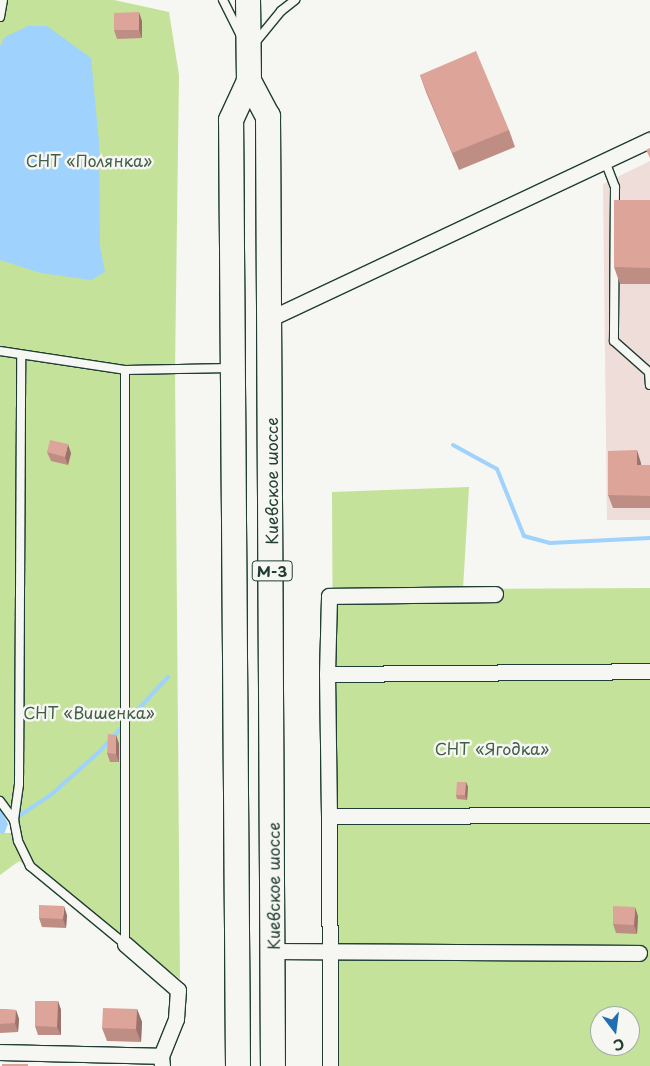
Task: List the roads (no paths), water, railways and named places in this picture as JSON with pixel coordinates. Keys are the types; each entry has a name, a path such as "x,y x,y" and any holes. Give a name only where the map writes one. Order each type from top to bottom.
{"highway":[{"name":"Киевское шоссе","path":"238,1066 231,120 248,81 248,0"},
{"name":"Киевское шоссе","path":"248,81 268,116 271,318 273,1066"}],"street":[{"path":"271,318 650,140"},
{"path":"330,1066 328,596 495,594"},
{"path":"327,674 650,672"},
{"path":"329,816 650,814"},
{"path":"0,1052 161,1061 176,1019 178,990 125,944"},
{"path":"274,951 639,954"}],"lane":[{"path":"0,17 3,0"},
{"path":"223,0 248,52 281,10 295,0"},
{"path":"605,161 615,187 614,341 650,372 650,385"},
{"path":"0,351 21,356 124,370 233,368"},
{"path":"21,356 19,784 14,820 18,841 30,866 125,944"},
{"path":"124,370 125,944"},
{"path":"0,801 14,820"}],"water":[{"path":"28,26 47,26 91,58 99,142 100,246 105,272 91,280 41,273 0,260 0,46 5,37"},
{"path":"0,808 8,824 4,834 0,833"}],"waterway":[{"path":"453,445 497,469 524,536 550,543 650,538"},
{"path":"16,818 52,794 99,752 168,677"}],"park label":[{"name":"СНТ «Полянка»","path":"89,160"},
{"name":"СНТ «Вишенка»","path":"89,712"},
{"name":"СНТ «Ягодка»","path":"492,748"}]}
